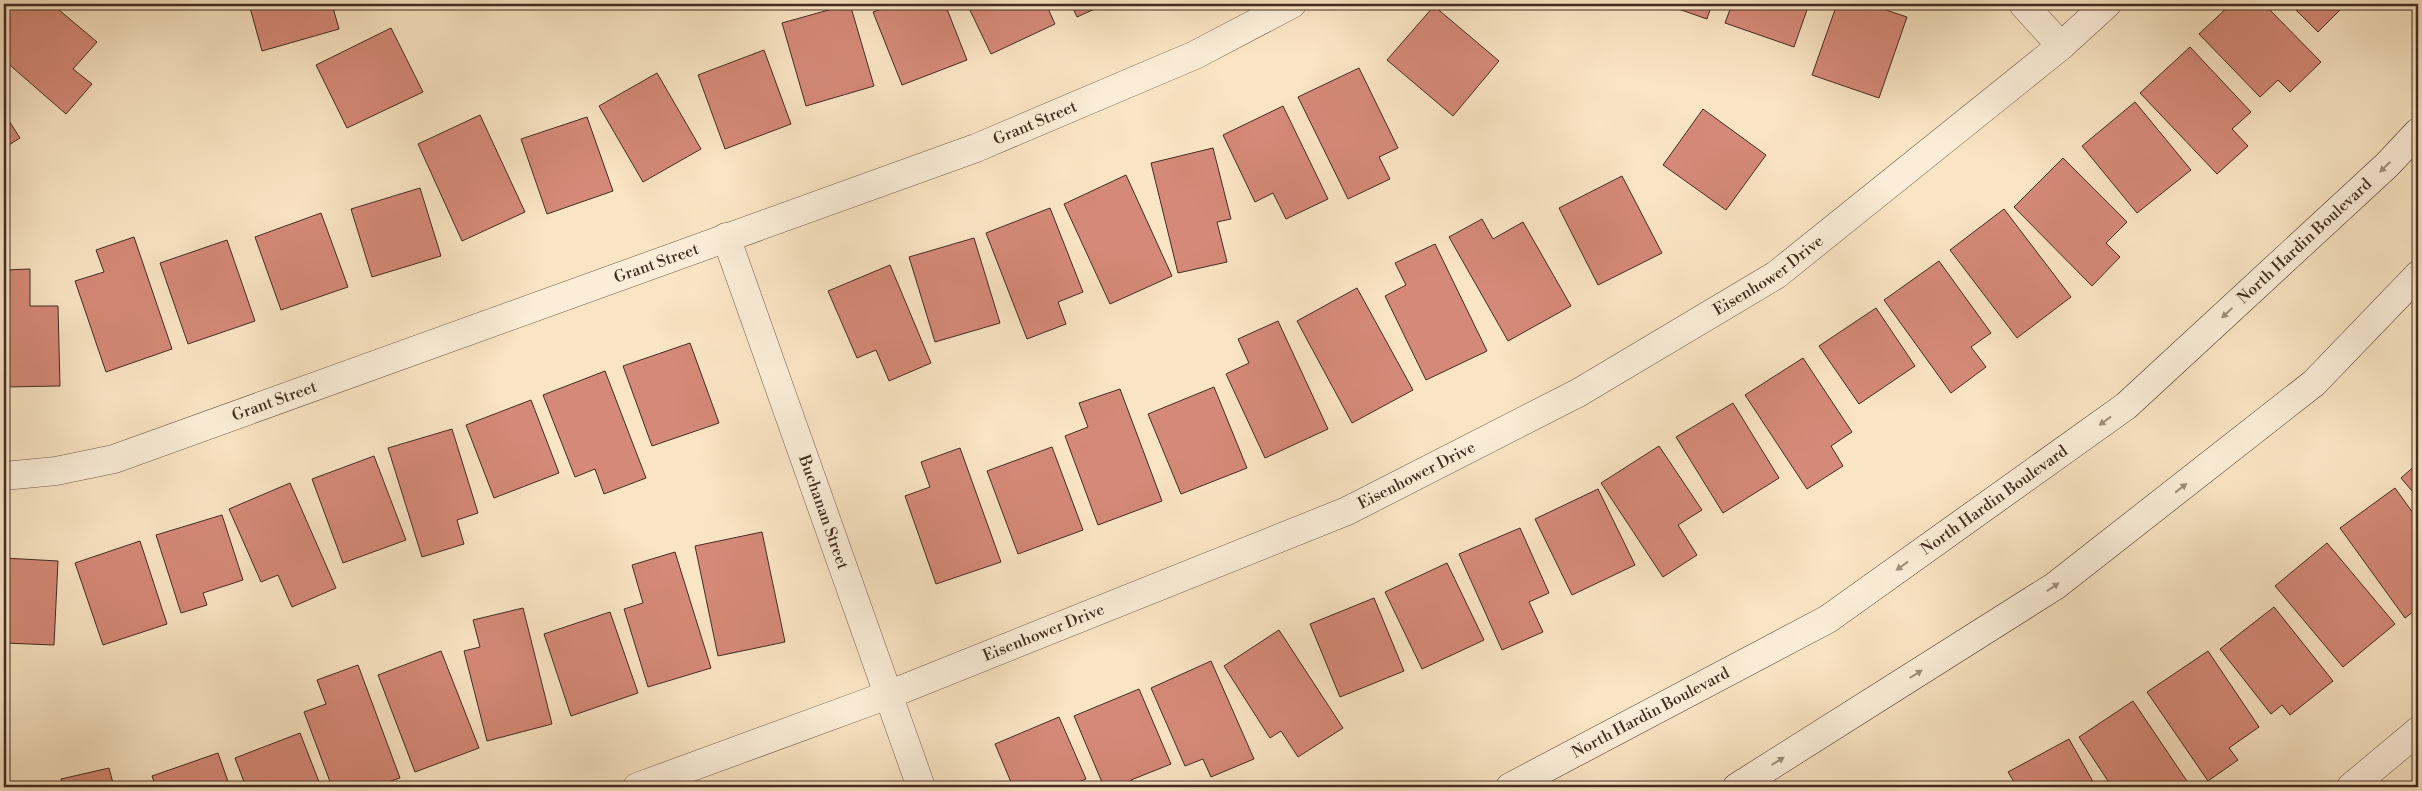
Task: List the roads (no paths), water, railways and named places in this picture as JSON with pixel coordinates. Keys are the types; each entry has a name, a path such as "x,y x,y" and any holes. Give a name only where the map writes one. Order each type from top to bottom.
{"street":[{"name":"Grant Street","path":"4,476 56,471 114,459 976,148 1195,55 1292,4"},
{"path":"2023,4 2061,46"},
{"name":"Eisenhower Drive","path":"637,787 888,695 1347,511 1578,393 1776,275 2061,46 2107,4"},
{"name":"North Hardin Boulevard","path":"1510,787 1828,619 2126,406 2388,165 2418,132"},
{"name":"Buchanan Street","path":"726,237 921,787"},
{"path":"1737,787 2055,586 2314,383 2418,275"},
{"path":"2351,787 2418,731"}]}
